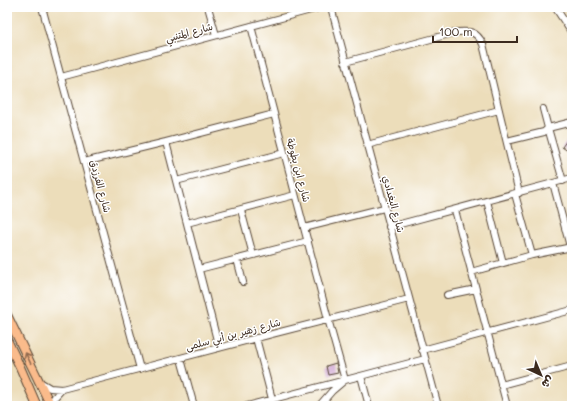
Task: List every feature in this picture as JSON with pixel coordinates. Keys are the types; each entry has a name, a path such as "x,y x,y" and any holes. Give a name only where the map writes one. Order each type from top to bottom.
{"main road":[{"path":"7,315 50,406"},
{"path":"7,340 37,406"}],"street":[{"name":"شارع الفرزدق","path":"42,7 140,369"},
{"path":"208,7 216,36"},
{"name":"شارع المتنبي","path":"61,76 322,7"},
{"name":"شارع البغدادي","path":"331,7 438,406"},
{"path":"555,7 572,33"},
{"name":"شارع ابن بطوطة","path":"251,26 345,380"},
{"path":"345,62 457,32 474,33 479,37 483,44 507,141 517,193 532,255"},
{"path":"543,109 563,181"},
{"path":"368,145 499,110"},
{"path":"84,162 274,114"},
{"path":"507,141 544,132 548,128 572,122"},
{"path":"166,142 219,348"},
{"path":"176,181 284,153"},
{"path":"389,227 572,178"},
{"path":"553,183 572,254"},
{"path":"187,224 296,196"},
{"path":"487,201 503,263"},
{"path":"304,228 384,208"},
{"path":"241,210 253,256"},
{"path":"455,210 507,406"},
{"path":"199,269 308,241"},
{"path":"471,272 532,255 571,247"},
{"path":"237,260 243,282"},
{"path":"447,295 476,289"},
{"name":"شارع زهير بن أبي سلمى","path":"62,390 328,319 409,299"},
{"path":"422,350 572,310"},
{"path":"256,338 272,399"},
{"path":"181,359 194,406"},
{"path":"246,406 260,404 272,399 425,359"},
{"path":"501,385 572,366"},
{"path":"361,376 369,406"},
{"path":"319,406 332,391 345,380"},
{"path":"39,382 50,388 62,390"},
{"path":"50,406 54,398 62,390"}],"building":[{"path":"572,133 572,154 562,147"},
{"path":"336,363 338,373 328,375 326,366"}]}
